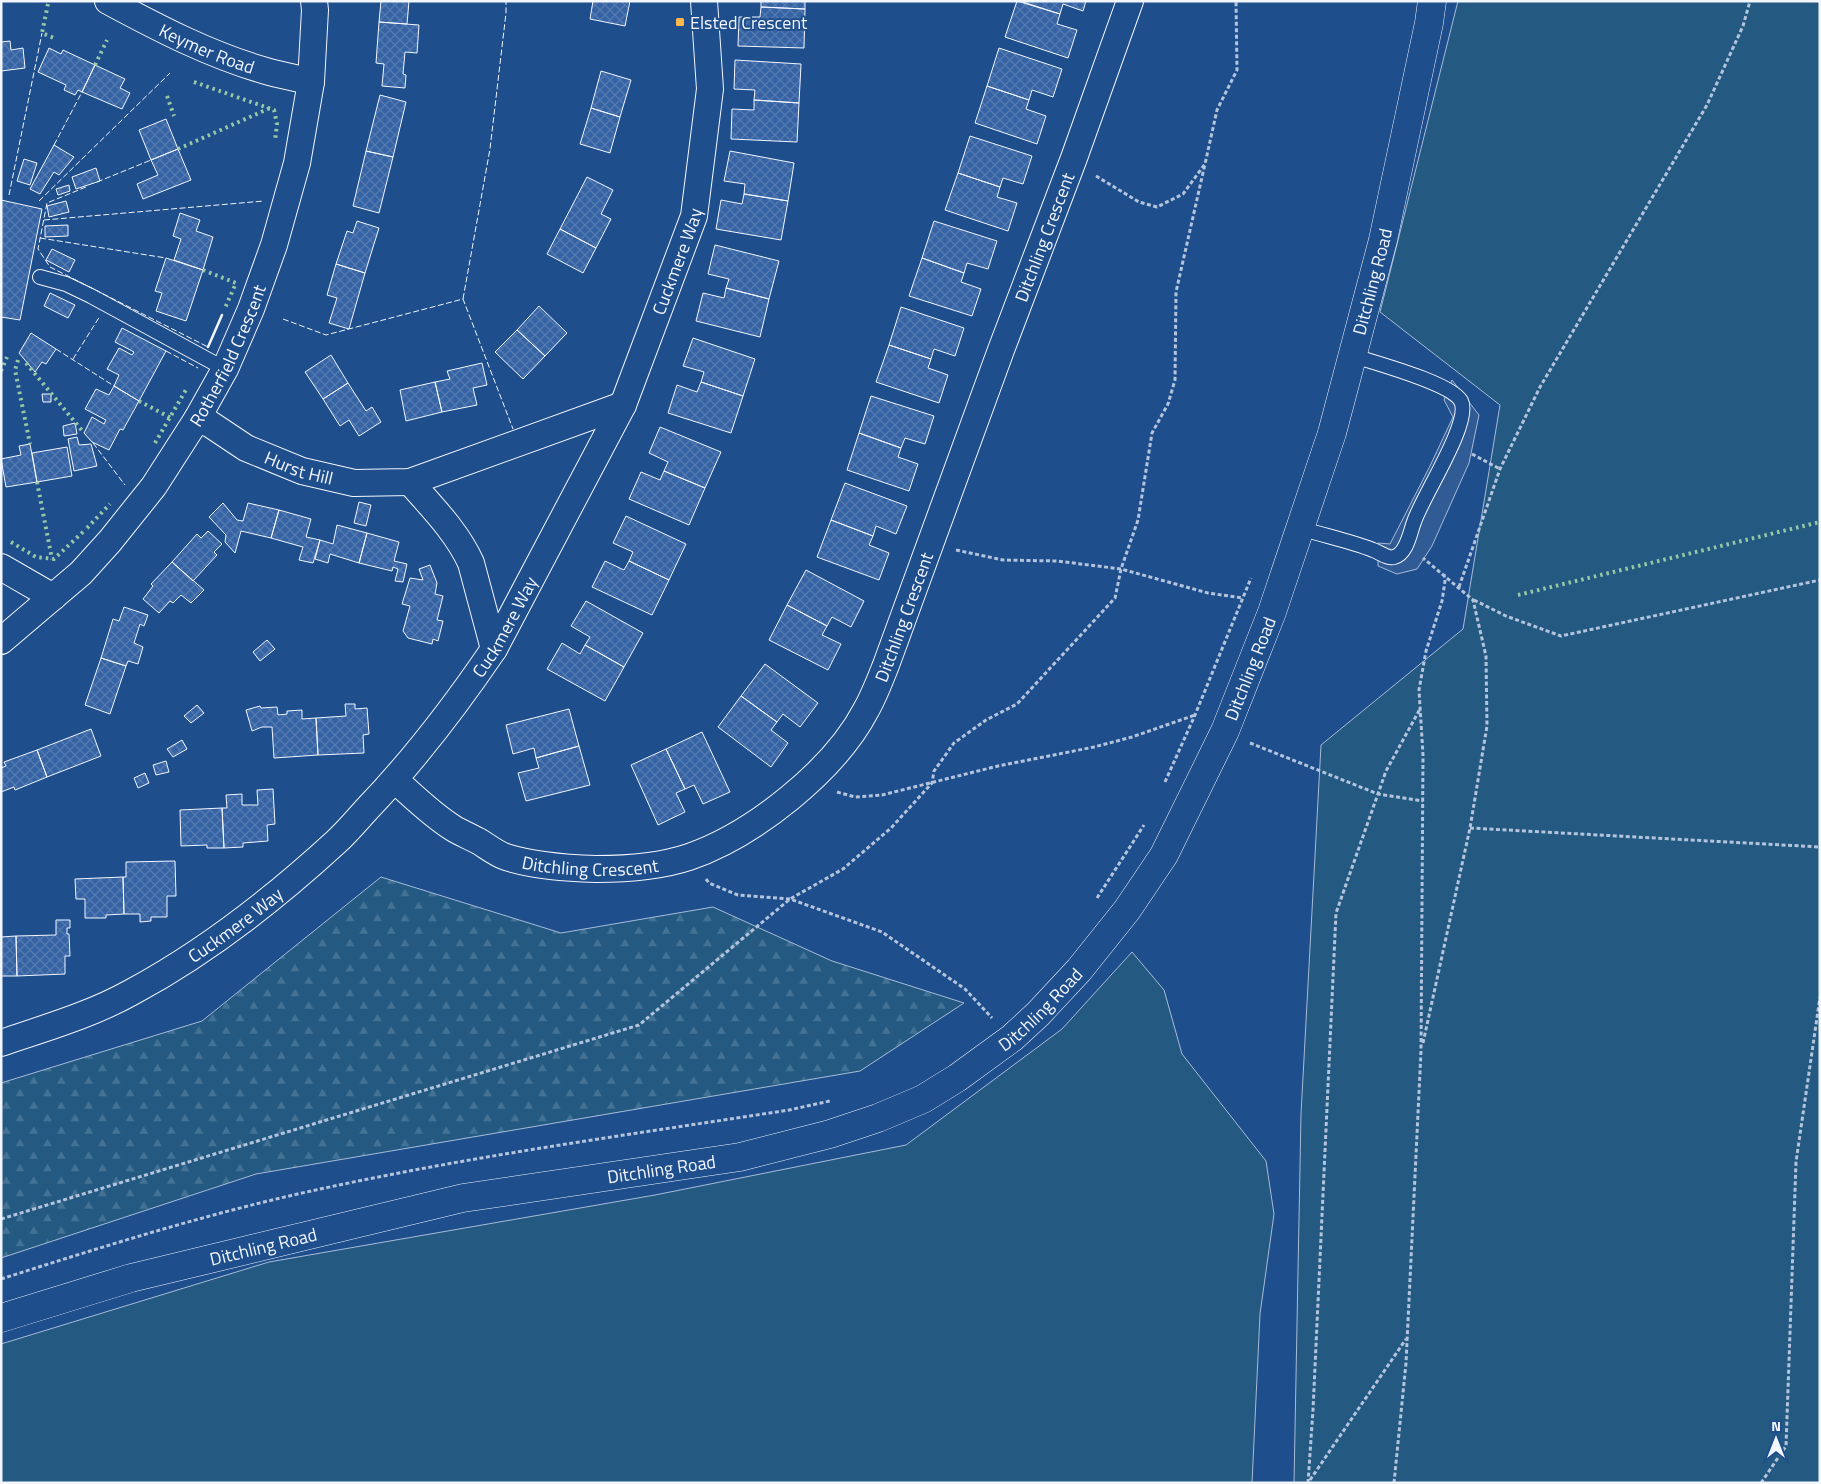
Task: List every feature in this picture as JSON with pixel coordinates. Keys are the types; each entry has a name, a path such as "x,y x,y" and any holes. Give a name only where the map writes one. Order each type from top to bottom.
{"street":[{"name":"Keymer Road","path":"108,1 182,40 265,71 311,82"},
{"name":"Rotherfield Crescent","path":"1,641 81,573 110,541 154,486 197,419 224,369 251,309 274,245 297,164 311,82 314,1"},
{"name":"Cuckmere Way","path":"1,1043 74,1018 130,993 200,952 271,898 337,841 395,780 468,687 494,649 623,405 694,216 710,89 704,1"},
{"name":"Ditchling Crescent","path":"395,780 452,828 505,856 541,865 572,868 626,869 657,865 688,857 712,848 737,834 781,804 815,777 844,744 866,711 886,665 1074,158 1130,1"},
{"name":"Ditchling Road","path":"1,1318 131,1278 463,1198 740,1157 830,1134 878,1118 923,1099 957,1078 1012,1038 1038,1014 1079,970 1126,910 1164,855 1225,731 1272,612 1332,433 1354,356 1383,240 1432,1"},
{"name":"Hurst Hill","path":"197,419 210,424 246,448 302,471 354,483 410,482 623,405"},
{"path":"410,482 456,535 466,552 494,649"},
{"path":"1,567 53,597"}],"lane":[{"path":"40,276 66,284 91,296 224,369"},
{"path":"1300,528 1372,549 1389,557 1394,558 1399,555 1406,546 1417,512 1463,417 1464,410 1458,396 1445,387 1354,356"}],"path":[{"path":"1,1219 639,1025 790,899 842,869 891,828 932,783 934,771 954,743 986,720 1017,704 1114,598 1121,569 1138,520 1152,433 1168,404 1175,380 1176,292 1217,110 1237,70 1236,1"},
{"path":"1459,587 1500,469 1540,387 1707,104 1743,26 1750,1"},
{"path":"1074,158 1101,180 1138,202 1157,207 1183,194 1205,164"},
{"path":"1453,441 1500,469"},
{"path":"931,540 958,550 1004,560 1057,561 1121,569 1208,593 1243,598"},
{"path":"1406,546 1444,574 1473,600 1506,616 1561,636 1820,580"},
{"path":"1165,783 1253,572"},
{"path":"1394,1483 1407,1337 1421,1051 1423,756 1420,690 1426,651 1442,602 1444,574"},
{"path":"1421,1051 1470,828 1487,726 1486,656 1473,600"},
{"path":"1309,1482 1336,913 1386,771 1420,708"},
{"path":"815,777 823,789 855,797 882,795 998,766 1094,747 1132,737 1195,714"},
{"path":"1225,731 1378,794 1423,801"},
{"path":"1096,900 1150,817"},
{"path":"1470,828 1820,847"},
{"path":"688,857 709,883 738,895 790,899 882,932 965,989 997,1023"},
{"path":"1761,1483 1786,1446 1796,1162 1820,996"},
{"path":"990,1017 996,1010"},
{"path":"1,1280 187,1222 324,1188 526,1151 789,1110 835,1100"},
{"path":"1309,1482 1407,1337"}],"green space":[{"path":"1458,1 1820,1 1820,1483 1294,1483 1301,1114 1321,745 1463,629 1500,405 1380,312"},
{"path":"381,877 561,933 713,907 832,961 964,1003 860,1071 256,1174 1,1258 1,1083 202,1021"},
{"path":"1132,952 1164,990 1182,1054 1266,1161 1274,1214 1260,1314 1252,1483 1,1483 1,1344 269,1262 655,1195 906,1145 1062,1029"}],"shaded area":[{"path":"1452,380 1479,415 1469,463 1432,546 1417,569 1397,574 1378,566 1378,543 1390,544 1453,417 1444,400"}],"building":[{"path":"381,1 409,1 407,24 379,22"},
{"path":"593,1 630,1 625,26 590,19"},
{"path":"761,1 805,1 805,9 761,7"},
{"path":"1017,1 1060,14 1057,24 1077,30 1068,58 1005,37"},
{"path":"1020,1 1086,1 1083,11 1063,4 1060,14"},
{"path":"761,7 805,9 804,48 738,46 739,17 760,17"},
{"path":"379,22 419,25 417,53 405,52 403,74 406,75 405,88 382,86 384,64 376,63"},
{"path":"10,41 11,50 23,48 25,68 1,71 1,42"},
{"path":"49,48 61,54 63,50 95,65 82,92 78,90 75,95 64,90 66,85 38,72"},
{"path":"999,48 1062,69 1053,97 1032,90 1029,100 987,86"},
{"path":"735,60 801,64 799,103 754,100 755,90 734,89"},
{"path":"95,65 125,79 120,88 130,93 122,109 82,92"},
{"path":"601,71 631,80 620,117 591,108"},
{"path":"987,86 1029,100 1026,109 1046,116 1037,144 975,123"},
{"path":"380,95 406,102 393,157 366,151"},
{"path":"754,100 799,103 797,142 731,139 732,109 754,110"},
{"path":"591,108 620,117 610,153 580,144"},
{"path":"166,119 178,149 151,160 139,130"},
{"path":"970,136 1032,156 1023,184 1003,178 1000,187 958,173"},
{"path":"54,145 74,157 59,175 54,172 40,194 30,189"},
{"path":"178,149 191,180 143,199 137,184 158,175 151,160"},
{"path":"366,151 393,157 379,213 353,206"},
{"path":"730,151 794,163 788,201 744,194 745,184 724,181"},
{"path":"24,159 37,163 30,185 17,181"},
{"path":"96,168 100,181 76,189 72,177"},
{"path":"958,173 1000,187 997,197 1017,203 1008,231 945,210"},
{"path":"587,177 613,190 601,214 611,219 596,248 560,229"},
{"path":"69,185 70,191 58,195 56,189"},
{"path":"744,194 788,201 781,240 716,229 721,200 742,204"},
{"path":"1,200 42,209 20,320 1,317"},
{"path":"66,201 69,212 49,217 47,206"},
{"path":"180,213 200,220 196,231 213,237 203,270 174,260 181,239 173,236"},
{"path":"357,221 379,228 365,273 336,264 347,231 353,233"},
{"path":"934,221 997,241 988,269 967,263 964,273 922,258"},
{"path":"68,225 68,236 45,237 45,226"},
{"path":"560,229 596,248 583,273 547,254"},
{"path":"715,245 779,261 769,299 726,288 729,279 708,274"},
{"path":"52,249 75,260 69,272 46,260"},
{"path":"166,258 203,270 186,321 156,311 162,293 155,291"},
{"path":"922,258 964,273 961,282 981,289 972,316 909,296"},
{"path":"336,264 365,273 349,329 329,323 337,298 327,295"},
{"path":"726,288 769,299 760,337 696,321 703,293 724,298"},
{"path":"50,293 75,305 68,318 44,306"},
{"path":"539,306 567,333 545,356 517,330"},
{"path":"901,307 964,328 955,356 934,349 931,359 889,345"},
{"path":"122,328 166,351 139,401 114,386 119,375 107,369 119,348 132,355 134,352 115,342"},
{"path":"517,330 545,356 523,379 495,352"},
{"path":"31,333 56,349 46,364 42,362 35,372 19,353"},
{"path":"693,338 755,359 743,396 701,382 704,372 683,366"},
{"path":"889,345 931,359 928,368 948,375 939,403 876,382"},
{"path":"331,355 348,383 323,399 305,372"},
{"path":"482,363 487,385 473,388 477,405 442,412 435,382 450,379 447,371"},
{"path":"435,382 442,412 406,421 400,390"},
{"path":"701,382 743,396 731,433 668,413 677,385 697,392"},
{"path":"348,383 366,411 372,407 381,422 359,436 349,420 340,426 323,399"},
{"path":"114,386 139,401 123,430 120,429 109,450 92,442 84,433 92,417 104,424 106,420 85,409 96,389 109,395"},
{"path":"42,394 51,394 51,402 43,402"},
{"path":"871,396 934,416 925,444 905,438 901,448 859,433"},
{"path":"75,423 77,434 64,436 63,426"},
{"path":"660,427 721,452 705,488 664,471 668,462 649,453"},
{"path":"859,433 901,448 898,457 918,464 909,491 847,470"},
{"path":"77,437 79,445 91,444 97,466 74,471 68,439"},
{"path":"30,444 37,482 6,487 1,459 21,455 19,446"},
{"path":"67,447 72,476 37,482 32,453"},
{"path":"664,471 705,488 689,525 629,499 641,472 660,480"},
{"path":"845,483 907,506 896,534 876,526 873,536 831,520"},
{"path":"359,502 371,505 366,526 354,523"},
{"path":"223,503 237,520 243,521 248,503 279,510 271,538 241,531 235,553 225,542 226,535 209,517"},
{"path":"279,510 311,519 306,537 320,540 313,563 299,560 303,547 271,538"},
{"path":"626,516 686,544 669,580 629,561 633,552 613,543"},
{"path":"831,520 873,536 869,545 889,553 879,580 817,557"},
{"path":"337,525 367,533 359,563 330,554 328,563 315,559 320,540 333,544"},
{"path":"208,531 222,544 214,552 217,555 193,581 172,562 197,534 201,538"},
{"path":"367,533 399,542 394,561 407,564 403,582 395,581 398,569 393,567 392,571 359,563"},
{"path":"605,561 624,570 629,561 669,580 652,615 592,587"},
{"path":"172,562 204,590 191,603 181,595 173,603 170,601 159,613 143,599 153,586 151,584"},
{"path":"430,565 437,583 435,594 443,596 437,620 443,621 438,641 433,639 432,644 408,638 403,631 410,606 402,604 410,578 423,580 419,569"},
{"path":"806,570 864,601 851,627 832,617 827,626 787,605"},
{"path":"586,601 643,633 624,667 585,645 590,637 571,626"},
{"path":"787,605 827,626 822,635 841,644 828,670 769,640"},
{"path":"124,607 148,615 144,626 140,624 134,643 143,647 138,664 128,661 126,666 101,658 113,619 119,621"},
{"path":"267,640 275,649 260,661 253,652"},
{"path":"562,643 580,654 585,645 624,667 605,701 547,669"},
{"path":"101,658 126,666 110,714 85,705"},
{"path":"765,664 818,703 800,727 783,714 777,722 741,696"},
{"path":"741,696 777,722 771,730 788,743 771,767 718,727"},
{"path":"345,704 355,704 355,709 367,708 369,734 363,735 364,753 318,755 316,718 346,716"},
{"path":"197,705 204,713 191,723 184,716"},
{"path":"260,706 261,708 277,707 278,715 287,714 287,711 302,710 302,719 316,718 318,755 274,758 272,727 262,727 252,731 246,710"},
{"path":"569,709 579,746 536,758 534,748 513,754 506,725"},
{"path":"91,729 101,756 47,777 37,750"},
{"path":"702,732 730,792 703,804 694,785 685,789 666,749"},
{"path":"182,740 187,749 173,757 167,749"},
{"path":"579,746 590,785 526,801 518,773 539,768 536,758"},
{"path":"666,749 685,789 676,793 685,812 658,825 631,765"},
{"path":"37,750 47,777 15,790 14,787 1,792 1,768 6,766 4,762"},
{"path":"166,761 169,772 156,775 153,765"},
{"path":"145,773 149,783 138,788 134,778"},
{"path":"273,789 275,824 267,825 268,841 243,843 243,847 224,848 222,808 227,808 226,795 242,794 242,805 258,805 257,790"},
{"path":"222,808 224,848 207,848 207,845 181,846 180,810"},
{"path":"175,861 176,896 167,896 167,917 151,917 151,921 140,922 140,914 124,914 123,877 126,877 126,862"},
{"path":"123,877 124,914 106,915 106,918 85,918 85,899 76,899 75,879"},
{"path":"56,920 70,920 70,928 67,928 67,934 69,934 70,956 65,956 65,974 17,976 16,936 56,935"},
{"path":"16,936 17,976 1,976 1,937"}],"hedge":[{"path":"48,4 42,33 54,38"},
{"path":"95,65 107,40"},
{"path":"194,82 274,110 277,124 275,141"},
{"path":"167,96 174,116"},
{"path":"178,149 270,108"},
{"path":"203,270 236,283 225,308"},
{"path":"1,371 7,357"},
{"path":"18,360 15,370 30,444"},
{"path":"26,363 84,433"},
{"path":"155,443 187,388"},
{"path":"139,401 171,418"},
{"path":"37,482 52,559"},
{"path":"87,528 110,504"},
{"path":"1518,595 1820,522"},
{"path":"11,542 36,557 54,559 84,531"}],"fence":[{"path":"463,299 490,149 506,1"},
{"path":"9,195 42,33"},
{"path":"39,201 170,73"},
{"path":"54,145 82,92"},
{"path":"97,182 151,160"},
{"path":"86,187 47,203 38,249 50,267 208,347"},
{"path":"44,220 264,201"},
{"path":"40,238 166,258"},
{"path":"283,319 326,335 463,299 513,429"},
{"path":"73,359 100,316"},
{"path":"56,349 114,386"},
{"path":"166,351 198,368"},
{"path":"93,443 125,485"}],"wall":[{"path":"208,347 222,315"}],"place":[{"name":"Elsted Crescent","path":"680,22"}]}
